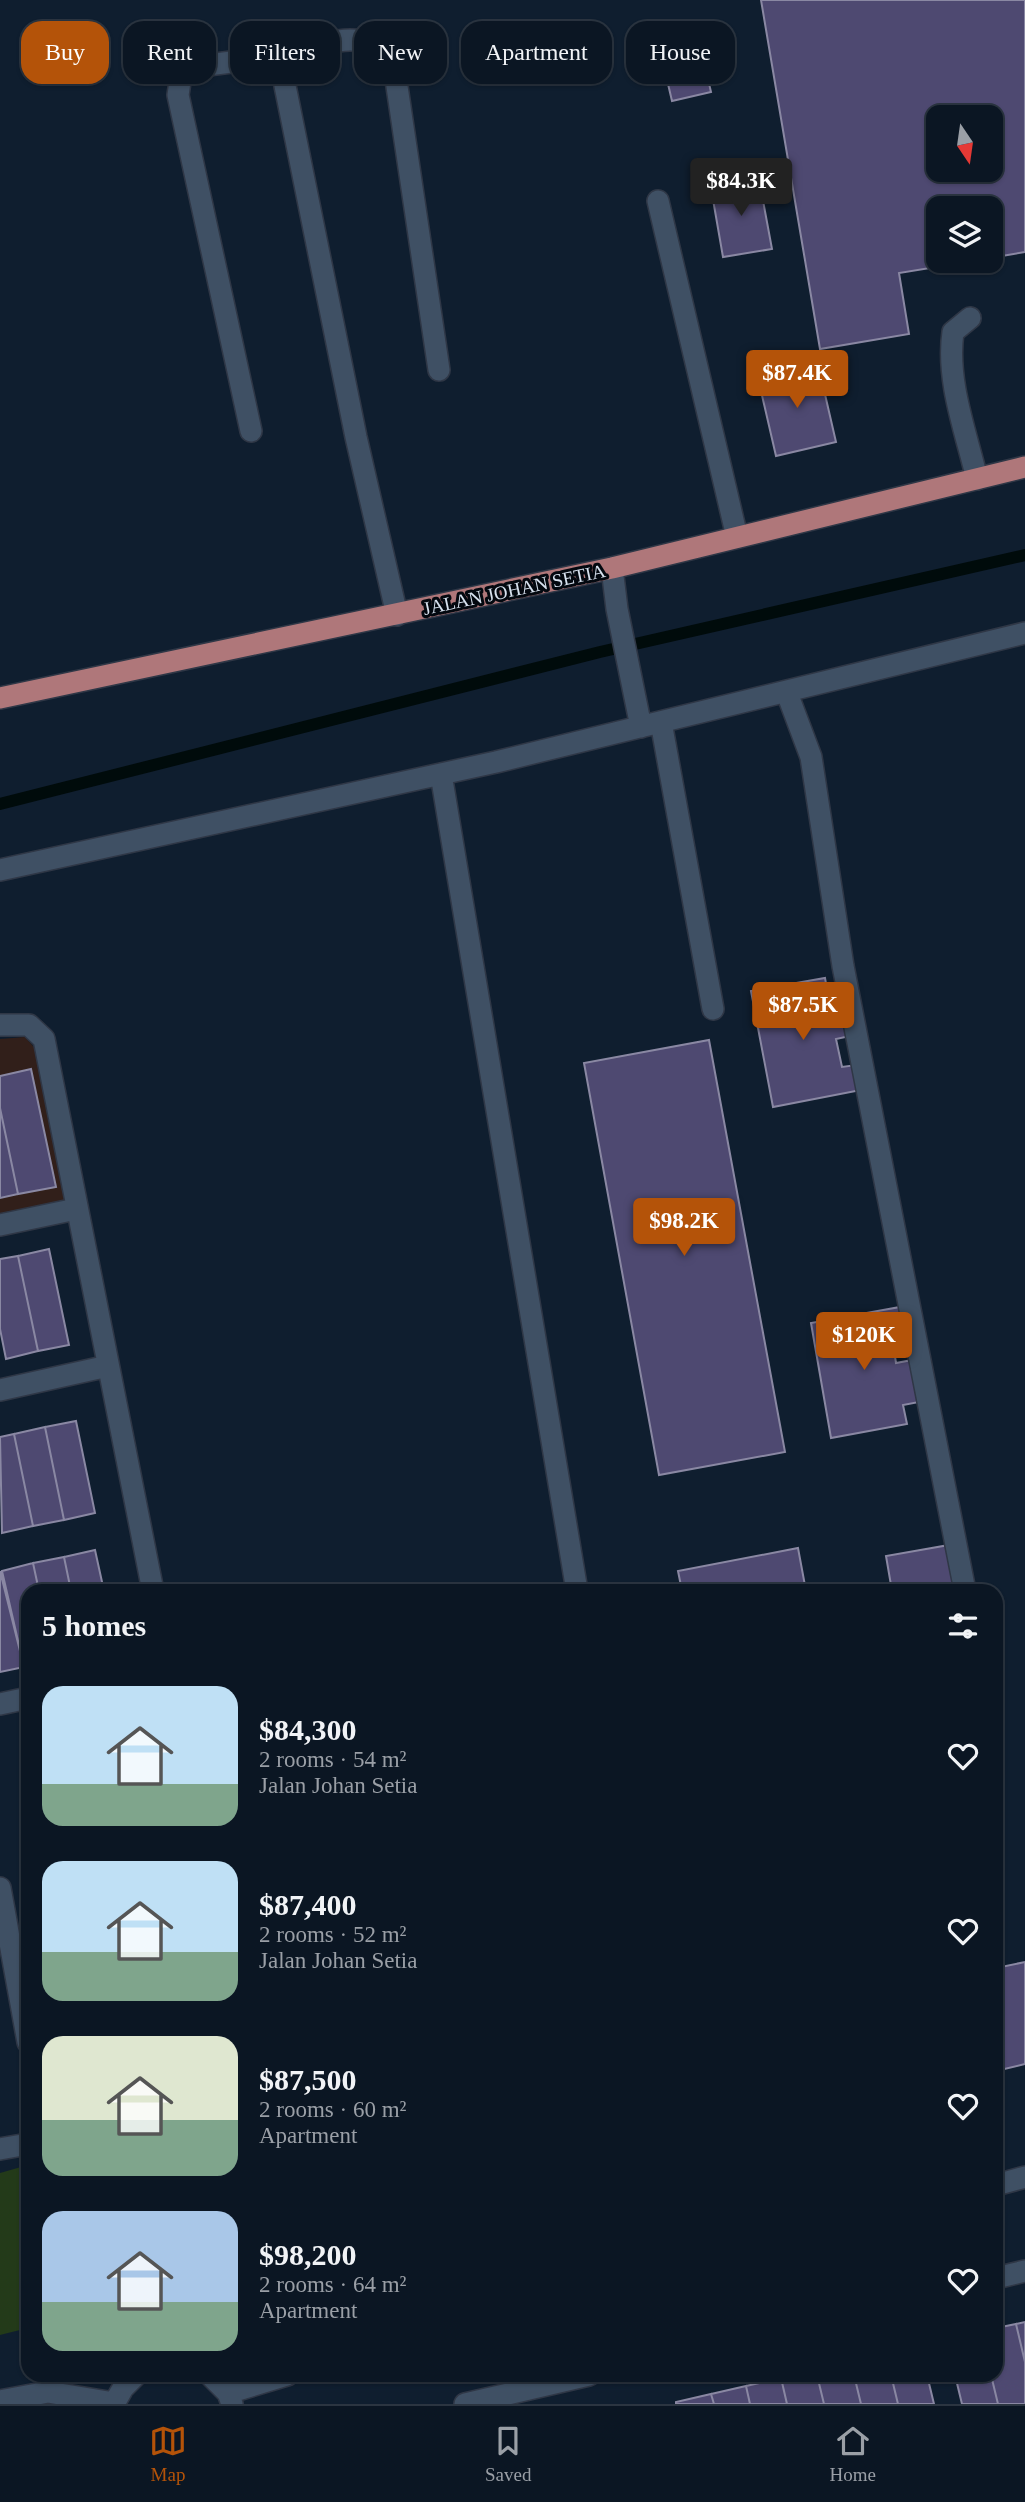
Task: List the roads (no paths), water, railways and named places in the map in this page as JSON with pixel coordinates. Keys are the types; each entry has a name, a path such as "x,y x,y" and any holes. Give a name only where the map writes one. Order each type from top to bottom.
{"main road":[{"name":"JALAN JOHAN SETIA","path":"0,698 612,568 1025,467"}],"street":[{"path":"340,42 366,41 383,52 395,73 439,370"},
{"path":"230,62 200,66 181,75 178,95 251,431"},
{"path":"285,84 356,437 397,615"},
{"path":"658,201 737,537"},
{"path":"971,318 954,332 951,351 956,389 977,479"},
{"path":"612,568 634,699 651,725 713,1009"},
{"path":"0,870 441,774 1025,633"},
{"path":"787,692 811,757 843,965 964,1584"},
{"path":"441,774 576,1584"},
{"path":"0,1025 29,1025 44,1039 152,1584"},
{"path":"0,1225 76,1209"},
{"path":"0,1390 108,1366"},
{"path":"0,1704 21,1700"},
{"path":"0,1888 21,2004"},
{"path":"0,2149 21,2145"},
{"path":"1003,2183 1025,2177"},
{"path":"1003,2276 1025,2271"},
{"path":"0,2401 48,2392 114,2403 129,2382"},
{"path":"216,2382 230,2398 269,2382"},
{"path":"466,2404 559,2382"}],"waterway":[{"path":"0,804 600,652 1025,555"}]}
